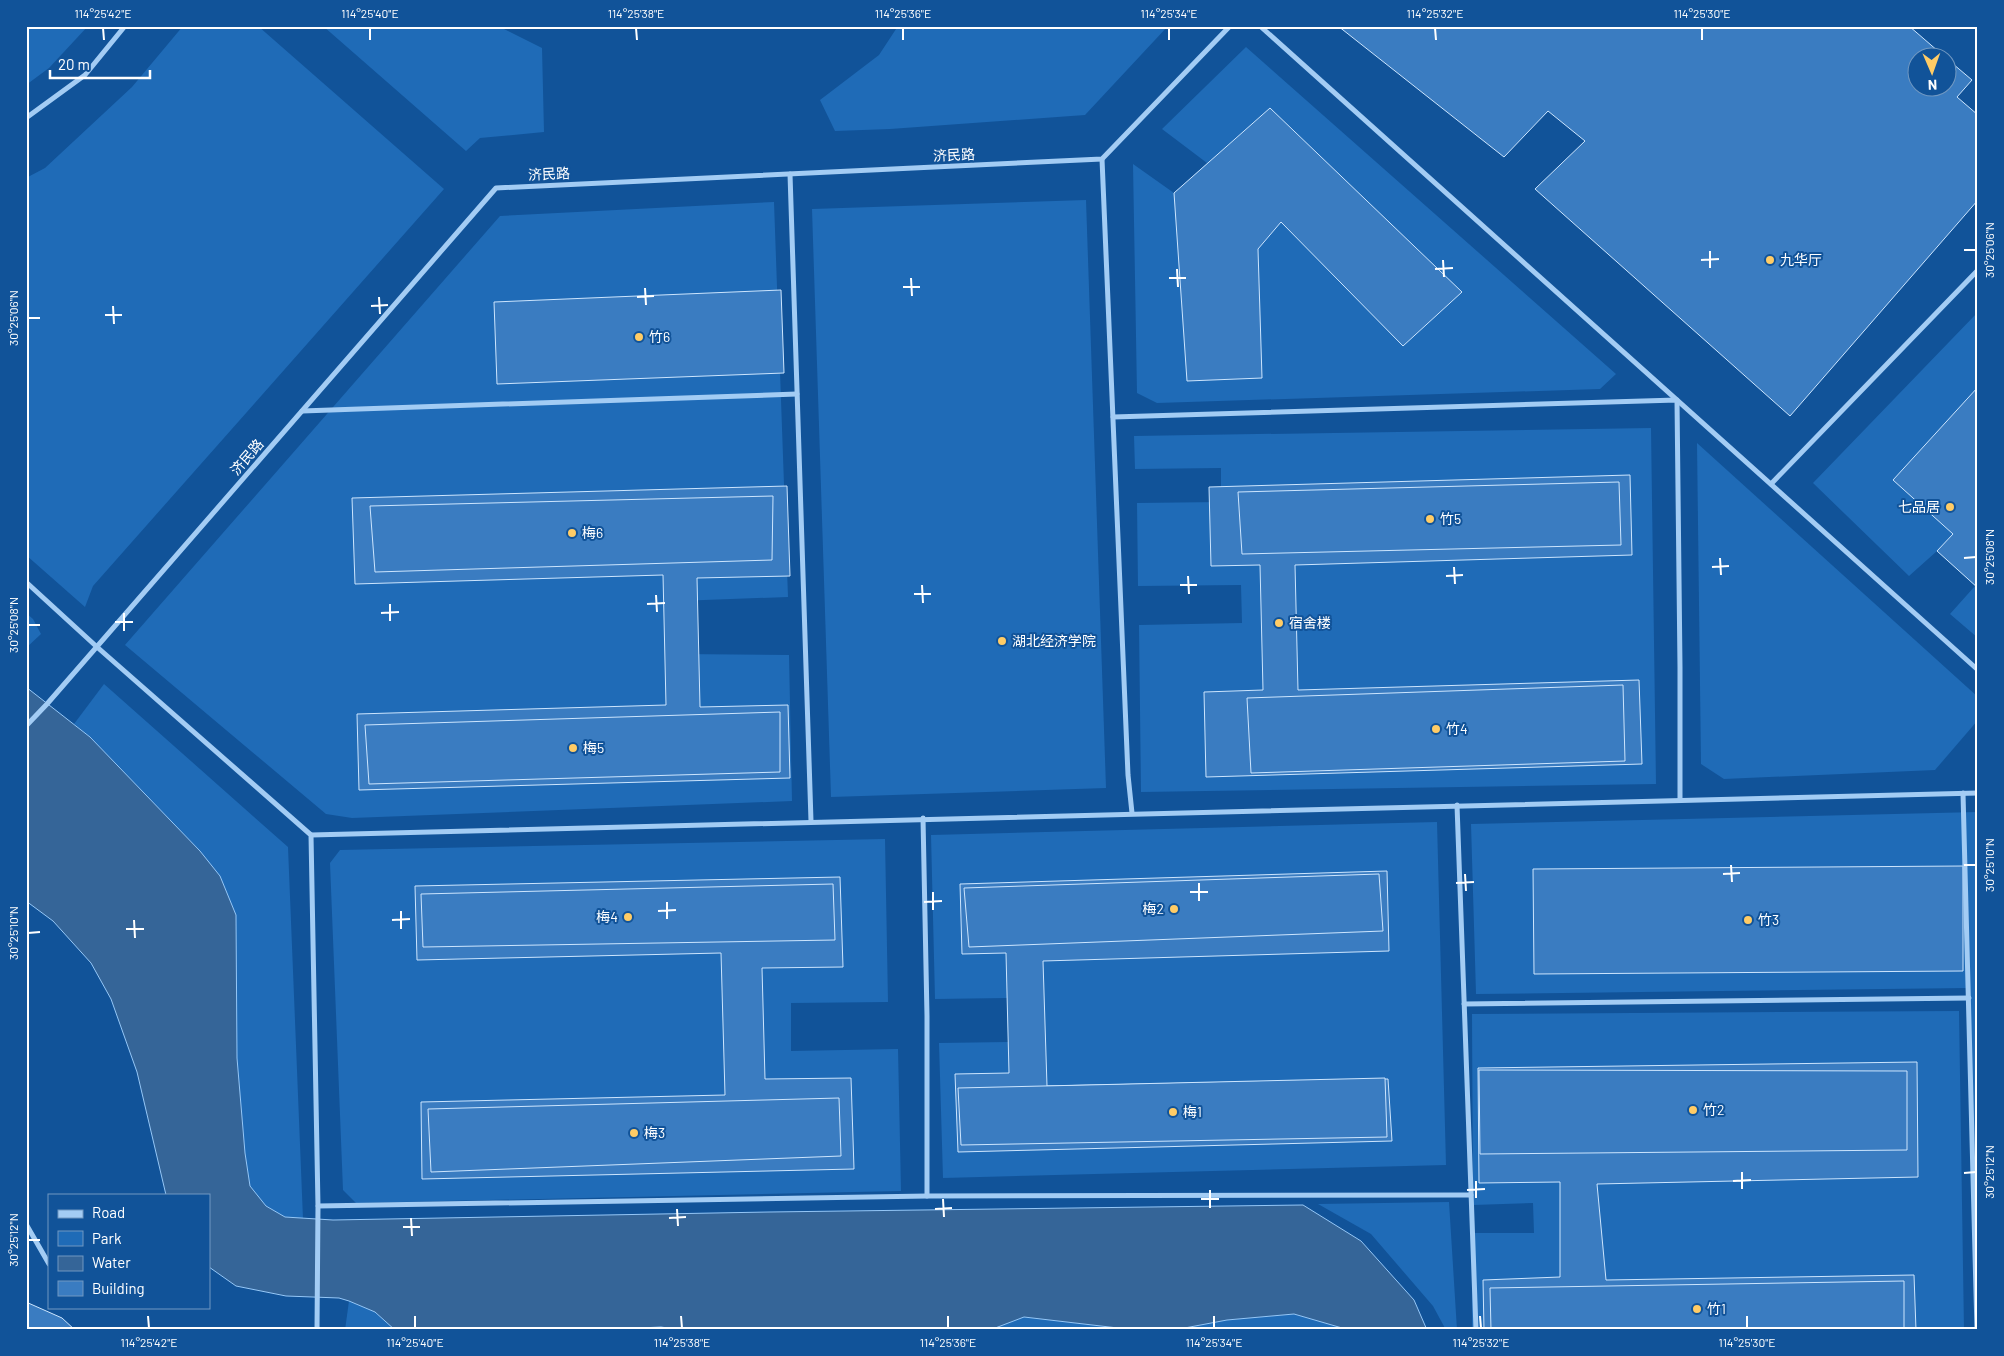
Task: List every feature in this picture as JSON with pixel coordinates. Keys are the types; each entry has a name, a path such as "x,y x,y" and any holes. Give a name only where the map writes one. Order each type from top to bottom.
{"street":[{"path":"26,118 86,75 125,26"},
{"path":"1132,813 1102,159 1230,26"},
{"path":"1260,26 1978,670"},
{"name":"济民路","path":"26,726 48,704 496,188 1102,159"},
{"path":"790,174 811,821"},
{"path":"1771,484 1978,270"},
{"path":"302,411 797,394"},
{"path":"1113,417 1677,400"},
{"path":"1677,400 1680,800"},
{"path":"26,582 97,647 312,835 923,818 1978,793"},
{"path":"1964,793 1977,1330"},
{"path":"1458,805 1476,1330"},
{"path":"923,818 927,1016 927,1196"},
{"path":"312,835 318,1206 317,1330"},
{"path":"1464,1004 1969,998"},
{"path":"318,1206 927,1196 1471,1195"},
{"path":"26,1224 48,1262"}],"green space":[{"path":"26,26 88,26 49,68 26,85"},
{"path":"183,26 258,26 444,189 93,586 85,607 26,555 26,178 45,168 132,87"},
{"path":"323,26 498,26 542,48 544,132 480,138 466,151"},
{"path":"898,26 1168,26 1085,115 890,129 835,131 820,100 879,55"},
{"path":"1246,47 1616,374 1600,389 1157,403 1137,393 1133,164 1174,193 1207,163 1162,129"},
{"path":"1086,200 1106,788 831,797 812,209"},
{"path":"774,202 788,597 678,601 678,654 789,655 792,801 352,818 326,814 125,645 500,216"},
{"path":"1978,312 1978,638 1950,614 1975,586 1937,551 1909,576 1813,483"},
{"path":"1651,428 1656,784 1141,792 1139,625 1242,623 1241,585 1138,586 1137,503 1221,502 1221,468 1135,469 1134,436"},
{"path":"1697,443 1978,697 1978,720 1935,770 1724,779 1701,764"},
{"path":"26,613 33,619 41,634 26,648"},
{"path":"104,684 288,847 303,1219 285,1217 266,1206 250,1187 245,1153 237,1058 236,915 200,851 90,737 74,724"},
{"path":"1978,812 1978,1330 1968,988 1476,994 1471,824"},
{"path":"1437,822 1446,1165 943,1178 939,1043 1008,1042 1007,998 935,999 931,835"},
{"path":"885,839 888,1002 791,1003 791,1051 898,1049 901,1191 356,1203 343,1190 330,863 340,850"},
{"path":"1959,1011 1964,1330 1472,1330 1472,1233 1534,1233 1533,1203 1473,1205 1472,1014"},
{"path":"1449,1202 1457,1330 1446,1330 1433,1306 1371,1234 1318,1204"},
{"path":"349,1301 375,1312 395,1330 345,1330"},
{"path":"1294,1314 1349,1330 1174,1330 1227,1320"},
{"path":"1024,1317 1135,1330 990,1330"},
{"path":"661,1327 680,1330 598,1330 600,1329"}],"water":[{"path":"26,687 90,737 200,851 220,876 236,915 237,1058 245,1153 250,1186 266,1206 285,1217 333,1220 1303,1205 1361,1241 1414,1300 1427,1330 1349,1330 1294,1314 1227,1320 1174,1330 1135,1330 1024,1317 990,1330 680,1330 661,1327 598,1330 395,1330 375,1312 339,1298 286,1296 236,1286 210,1268 210,1194 166,1194 137,1072 111,999 91,963 53,921 26,901"}],"building":[{"name":"九华厅","path":"1338,26 1909,26 1935,48 1906,48 1906,98 1956,98 1956,66 1972,80 1957,97 1978,115 1978,200 1790,416 1535,189 1585,141 1548,111 1504,157"},
{"path":"1270,108 1462,292 1403,346 1281,222 1258,249 1262,378 1187,381 1174,193"},
{"name":"竹6","path":"781,290 784,373 497,384 494,302"},
{"name":"七品居","path":"1978,387 1978,588 1937,551 1953,534 1893,480"},
{"name":"宿舍楼","path":"1630,475 1632,555 1295,565 1298,690 1639,680 1642,764 1206,777 1204,692 1263,690 1260,565 1211,566 1209,487"},
{"name":"竹5","path":"1619,482 1621,545 1242,554 1238,492"},
{"path":"787,486 790,576 697,578 700,707 788,705 790,778 359,790 357,714 666,705 663,575 355,584 352,498"},
{"name":"梅6","path":"773,496 772,560 375,572 370,506"},
{"name":"竹4","path":"1623,685 1625,761 1251,773 1247,698"},
{"name":"梅5","path":"780,712 780,772 369,784 365,725"},
{"name":"竹3","path":"1963,866 1963,971 1534,974 1533,869"},
{"path":"1387,871 1389,951 1043,961 1047,1086 1388,1079 1392,1141 958,1152 955,1074 1009,1073 1006,953 962,954 960,884"},
{"name":"梅2","path":"1379,874 1383,931 969,947 964,888"},
{"path":"840,877 843,967 762,968 765,1079 851,1078 854,1169 422,1179 421,1102 725,1095 721,953 417,960 415,886"},
{"name":"梅4","path":"833,884 835,940 423,947 421,894"},
{"path":"1917,1062 1918,1177 1597,1184 1606,1280 1914,1275 1916,1330 1484,1330 1483,1280 1560,1277 1560,1182 1479,1183 1478,1068"},
{"name":"竹2","path":"1479,1070 1907,1071 1907,1150 1480,1154"},
{"name":"梅1","path":"1385,1078 1387,1137 961,1145 958,1088"},
{"name":"梅3","path":"839,1098 841,1156 431,1172 428,1109"},
{"name":"竹1","path":"1904,1281 1904,1330 1491,1330 1490,1288"},
{"path":"26,1302 62,1318 75,1330 26,1330"}],"place":[{"name":"九华厅","path":"1770,260"},
{"name":"竹6","path":"639,337"},
{"name":"七品居","path":"1950,507"},
{"name":"竹5","path":"1430,519"},
{"name":"梅6","path":"572,533"},
{"name":"宿舍楼","path":"1279,623"},
{"name":"湖北经济学院","path":"1002,641"},
{"name":"竹4","path":"1436,729"},
{"name":"梅5","path":"573,748"},
{"name":"梅2","path":"1174,909"},
{"name":"梅4","path":"628,917"},
{"name":"竹3","path":"1748,920"},
{"name":"竹2","path":"1693,1110"},
{"name":"梅1","path":"1173,1112"},
{"name":"梅3","path":"634,1133"},
{"name":"竹1","path":"1697,1309"}]}
